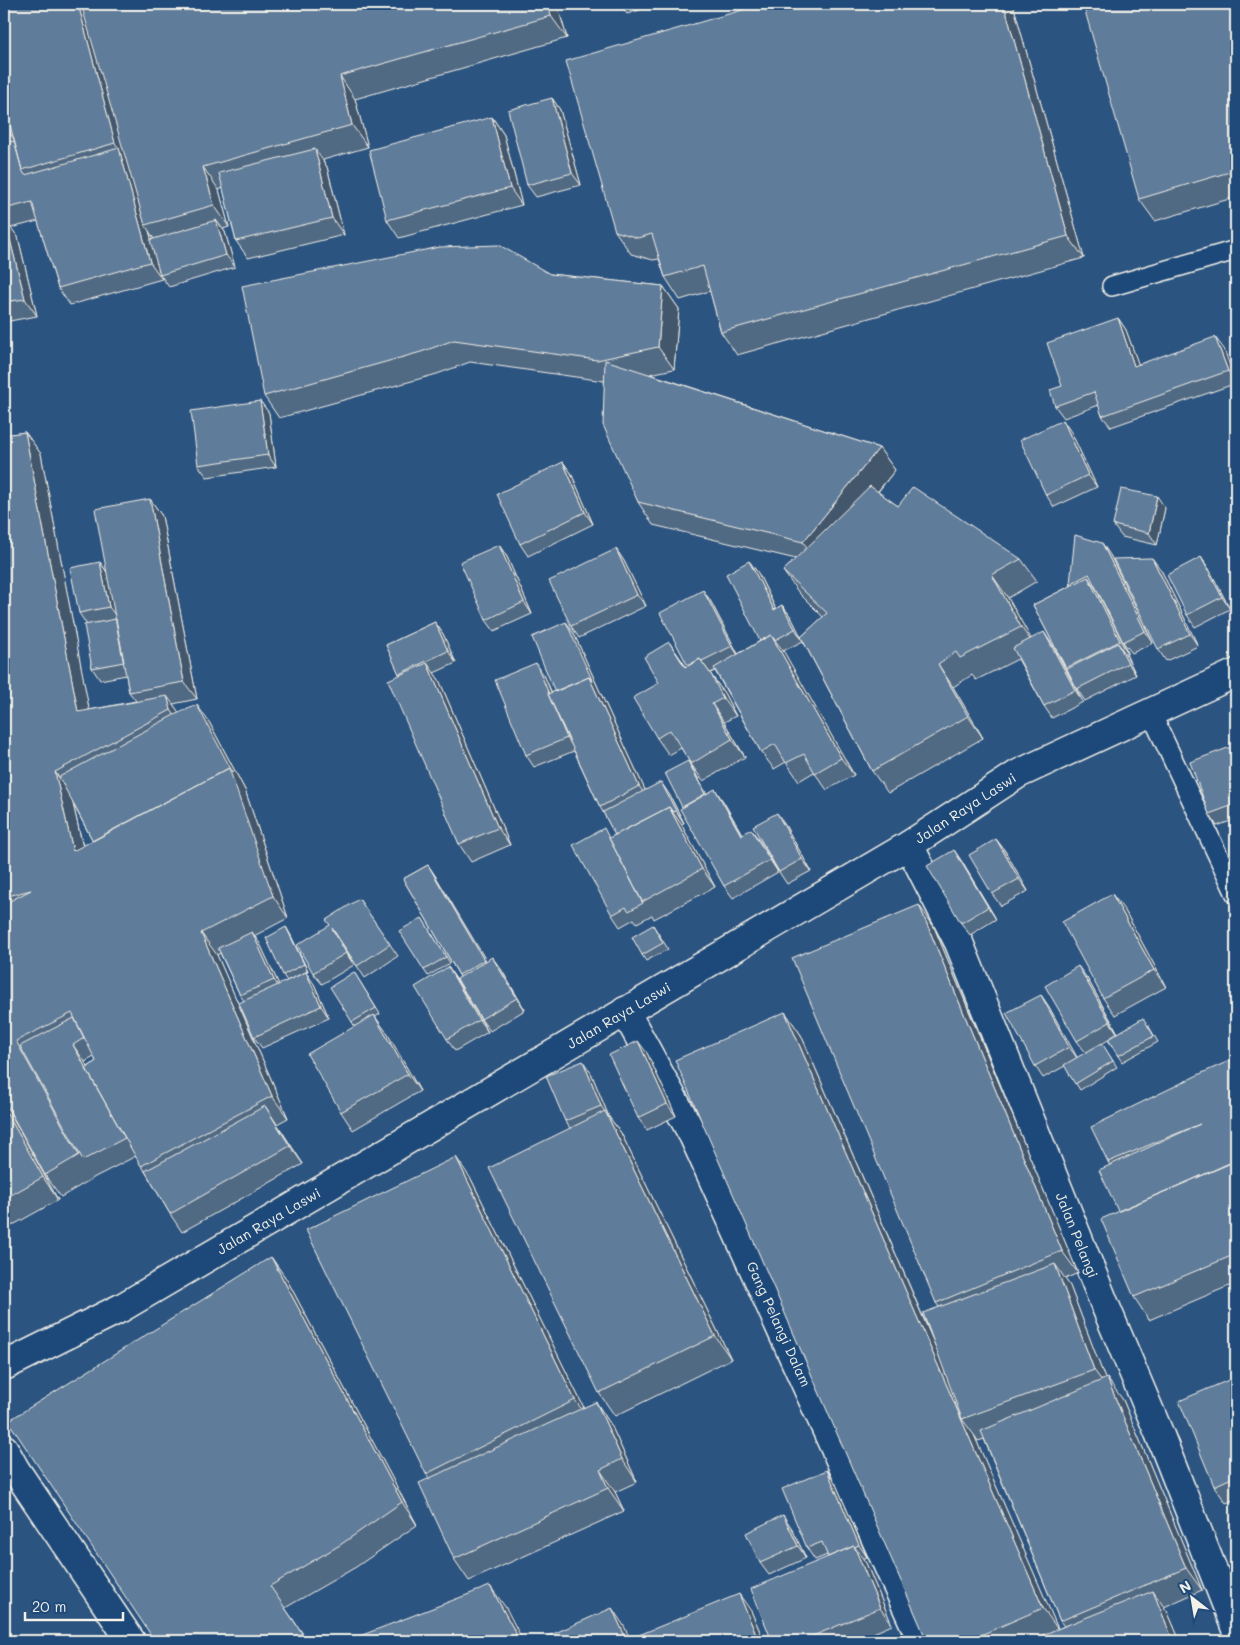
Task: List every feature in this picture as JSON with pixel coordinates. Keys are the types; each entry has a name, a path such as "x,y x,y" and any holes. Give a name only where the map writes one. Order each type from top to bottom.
{"street":[{"name":"Jalan Raya Laswi","path":"4,1366 120,1308 909,844 1018,774 1236,673"},
{"name":"Jalan Pelangi","path":"909,844 959,942 1236,1629"},
{"name":"Gang Pelangi Dalam","path":"625,1010 694,1137 922,1641"},
{"path":"4,1449 15,1469 131,1641"}],"lane":[{"path":"1112,286 1236,250"},
{"path":"1151,713 1236,894"}],"building":[{"path":"4,4 78,4 115,143 22,170 4,102"},
{"path":"81,4 548,4 551,16 340,76 352,125 203,167 214,205 145,225"},
{"path":"763,4 1004,4 1068,236 721,332 703,266 665,277 652,234 638,238 615,231 566,61"},
{"path":"1083,4 1236,4 1236,170 1139,199"},
{"path":"552,98 572,173 527,185 508,110"},
{"path":"4,110 11,135 4,137"},
{"path":"492,117 510,188 387,220 369,150"},
{"path":"14,141 25,175 119,148 150,262 58,288 32,202 4,209 4,143"},
{"path":"315,149 332,218 236,241 219,173"},
{"path":"4,220 25,299 4,302"},
{"path":"216,220 226,255 160,275 150,240"},
{"path":"499,245 550,274 663,286 658,347 597,360 454,340 421,352 264,396 242,286 440,247"},
{"path":"1118,318 1134,366 1215,337 1228,371 1102,416 1094,392 1055,406 1050,390 1062,386 1047,343"},
{"path":"605,360 879,448 803,542 638,502 603,425"},
{"path":"1236,372 1236,391 1231,374"},
{"path":"260,401 268,455 198,465 191,411"},
{"path":"1063,420 1088,475 1046,495 1020,440"},
{"path":"25,432 78,712 167,696 171,710 55,772 73,851 229,768 273,896 201,933 272,1096 141,1166 86,1069 96,1061 72,1013 16,1041 79,1155 45,1175 4,1101 4,904 31,890 4,897 4,435"},
{"path":"563,462 585,512 520,544 497,494"},
{"path":"870,486 898,506 913,487 1021,559 992,575 1021,627 960,658 956,652 938,664 968,716 872,771 801,637 827,613 783,571"},
{"path":"1121,489 1157,496 1149,533 1113,525"},
{"path":"150,499 184,682 129,692 95,509"},
{"path":"1075,535 1102,543 1145,631 1123,642 1089,574 1070,584"},
{"path":"499,545 524,602 486,620 460,562"},
{"path":"616,549 637,595 571,626 549,581"},
{"path":"1201,557 1222,597 1187,615 1167,575"},
{"path":"1152,558 1190,634 1158,649 1113,559"},
{"path":"749,561 774,610 782,605 795,629 775,640 771,635 760,641 726,574"},
{"path":"100,562 109,607 79,613 70,568"},
{"path":"1088,577 1120,641 1066,668 1033,605"},
{"path":"703,590 732,646 688,666 660,613"},
{"path":"116,619 124,662 92,668 84,625"},
{"path":"435,622 448,651 399,674 386,645"},
{"path":"566,622 593,682 589,677 555,692 532,637"},
{"path":"1044,632 1075,690 1044,706 1013,648"},
{"path":"771,635 841,758 815,773 804,754 786,763 775,744 761,752 714,668"},
{"path":"669,642 685,667 700,659 712,676 723,698 712,704 732,739 691,764 670,730 657,738 633,698 659,683 644,657"},
{"path":"1118,643 1128,663 1077,689 1067,669"},
{"path":"427,663 498,828 459,844 388,680"},
{"path":"536,663 567,738 526,755 495,680"},
{"path":"589,677 639,786 600,807 548,694"},
{"path":"197,705 233,773 229,768 93,841 59,777 174,715"},
{"path":"1236,745 1236,804 1209,814 1190,762"},
{"path":"688,761 705,794 682,807 665,773"},
{"path":"661,782 676,811 673,812 669,807 615,835 603,812"},
{"path":"715,789 741,835 751,829 770,860 724,886 680,809"},
{"path":"669,807 702,869 642,902 609,838"},
{"path":"777,813 802,859 779,872 753,826"},
{"path":"604,828 643,903 629,911 626,907 612,915 573,845"},
{"path":"996,839 1019,879 992,894 969,855"},
{"path":"954,850 988,907 961,923 927,866"},
{"path":"428,865 484,960 459,975 403,879"},
{"path":"1112,894 1154,970 1103,998 1062,922"},
{"path":"359,899 390,944 357,966 332,928 346,953 313,973 297,945 330,925 326,920"},
{"path":"919,905 1062,1251 936,1303 792,958"},
{"path":"422,918 446,957 424,970 399,931"},
{"path":"653,925 663,943 642,955 632,937"},
{"path":"286,927 304,964 283,975 266,938"},
{"path":"252,932 274,980 240,995 218,948"},
{"path":"492,957 517,998 481,1019 457,979"},
{"path":"1078,966 1110,1022 1077,1041 1045,986"},
{"path":"448,967 479,1020 447,1039 415,987"},
{"path":"306,972 321,1006 254,1037 239,1003"},
{"path":"354,972 376,1008 352,1022 330,987"},
{"path":"1041,995 1069,1047 1035,1066 1006,1013"},
{"path":"785,1012 1043,1608 967,1641 927,1641 675,1060"},
{"path":"374,1015 408,1074 341,1112 307,1054"},
{"path":"74,1018 84,1038 73,1045 125,1138 83,1160 20,1046"},
{"path":"1143,1018 1154,1036 1118,1056 1108,1039"},
{"path":"638,1041 667,1104 638,1118 609,1055"},
{"path":"1102,1043 1113,1061 1075,1084 1064,1065"},
{"path":"1236,1058 1236,1160 1118,1211 1099,1170 1200,1124 1108,1162 1091,1127"},
{"path":"583,1061 601,1106 565,1121 546,1076"},
{"path":"265,1106 290,1146 170,1214 145,1171"},
{"path":"4,1108 43,1177 4,1199"},
{"path":"605,1111 715,1336 599,1393 489,1168"},
{"path":"456,1157 575,1400 426,1474 306,1230"},
{"path":"1236,1161 1236,1254 1134,1297 1101,1219"},
{"path":"271,1257 402,1502 340,1545 270,1586 302,1633 286,1641 155,1641 8,1421"},
{"path":"1055,1264 1094,1370 962,1419 923,1313"},
{"path":"1236,1377 1236,1476 1214,1486 1179,1401"},
{"path":"1107,1378 1186,1568 1060,1621 981,1431"},
{"path":"596,1402 622,1459 600,1470 608,1488 454,1559 419,1483"},
{"path":"827,1470 859,1545 828,1557 822,1542 807,1548 782,1489"},
{"path":"783,1515 798,1546 760,1563 746,1533"},
{"path":"854,1546 880,1608 801,1641 772,1641 751,1589"},
{"path":"490,1586 520,1641 352,1641 352,1639"},
{"path":"1153,1591 1173,1641 1027,1641"},
{"path":"739,1594 756,1635 742,1641 642,1641 639,1635"},
{"path":"612,1608 627,1641 537,1641"}]}
